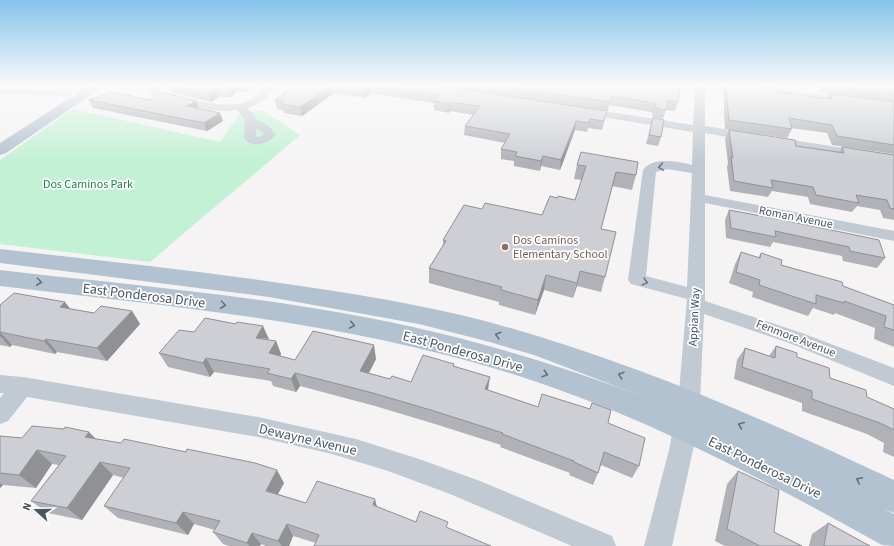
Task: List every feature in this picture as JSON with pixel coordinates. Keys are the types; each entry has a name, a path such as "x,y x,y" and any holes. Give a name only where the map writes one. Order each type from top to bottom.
{"main road":[{"path":"0,138 42,110"},
{"path":"14,141 20,132 52,110"},
{"path":"0,150 60,110"},
{"name":"East Ponderosa Drive","path":"0,256 241,285 392,310 487,332 536,346 626,377 687,415 837,502 894,533"},
{"name":"East Ponderosa Drive","path":"0,278 232,306 382,330 470,351 578,385 658,415 687,415 781,442 894,497"}],"street":[{"path":"243,110 251,118 251,122"},
{"path":"579,110 894,160"},
{"name":"Appian Way","path":"658,546 687,415 696,300 700,110"},
{"name":"Fenmore Avenue","path":"699,170 668,166 656,166 650,170 637,280 696,300 792,336 894,377"},
{"name":"Roman Avenue","path":"699,198 894,236"},
{"name":"Dewayne Avenue","path":"0,384 23,386 230,422 296,435 355,450 460,484 512,505 602,546"},
{"path":"0,414 23,386"}],"green space":[{"name":"Dos Caminos Park","path":"71,110 80,110 220,142 239,115 263,110 300,135 150,262 0,244 0,160"}],"building":[{"path":"141,110 208,110 220,113 204,123"},
{"path":"477,110 607,111 604,121 590,119 589,123 576,121 561,160 543,156 541,161 515,156 517,152 501,149 510,134 465,126"},
{"path":"728,110 894,110 894,145 837,136 832,125 789,118 792,129 729,120"},
{"path":"653,118 664,120 661,137 649,135"},
{"path":"729,130 795,140 796,146 844,153 842,147 894,155 894,209 890,208 887,200 856,195 859,203 816,195 813,187 771,180 773,188 734,181 731,157 733,158"},
{"path":"581,152 638,162 636,175 616,172 601,229 616,232 605,277 580,271 577,283 546,275 538,300 501,290 502,287 429,268 446,241 443,240 464,205 482,209 485,203 542,215 550,196 557,198 558,196 575,200 586,166 577,165"},
{"path":"729,210 879,240 885,258 850,251 849,247 775,231 776,237 731,228"},
{"path":"741,252 760,258 761,253 782,260 781,265 842,282 843,286 894,305 894,330 884,327 886,316 844,301 844,303 816,295 816,304 759,285 760,280 736,272"},
{"path":"14,293 65,302 60,307 94,313 101,306 132,311 97,348 46,339 44,341 0,332 0,305"},
{"path":"205,318 236,324 237,322 263,326 256,338 276,341 269,353 295,360 313,331 374,345 360,371 390,379 392,376 411,382 423,355 490,377 485,389 538,407 542,394 590,409 592,403 611,410 608,423 645,438 639,466 604,452 598,473 574,461 502,434 503,433 373,393 295,373 291,379 267,373 270,369 206,358 203,363 159,353 179,330 194,332"},
{"path":"776,346 797,353 797,357 829,368 830,378 866,390 867,397 894,409 894,430 880,423 812,399 812,391 742,367 745,348 775,358"},
{"path":"32,426 64,429 65,427 89,432 85,437 121,443 124,439 186,452 187,449 255,463 277,470 266,491 306,503 317,481 375,499 373,505 416,522 420,511 448,522 446,527 491,546 314,546 319,535 287,524 278,541 252,533 247,543 213,532 220,521 183,512 176,523 104,506 130,468 100,462 67,508 31,501 66,456 37,450 19,475 0,473 0,436 22,438"},
{"path":"738,471 779,490 774,532 802,546 760,546 727,529"},
{"path":"828,523 870,546 824,546"}],"place":[{"name":"Dos Caminos Elementary School","path":"505,247"}]}
